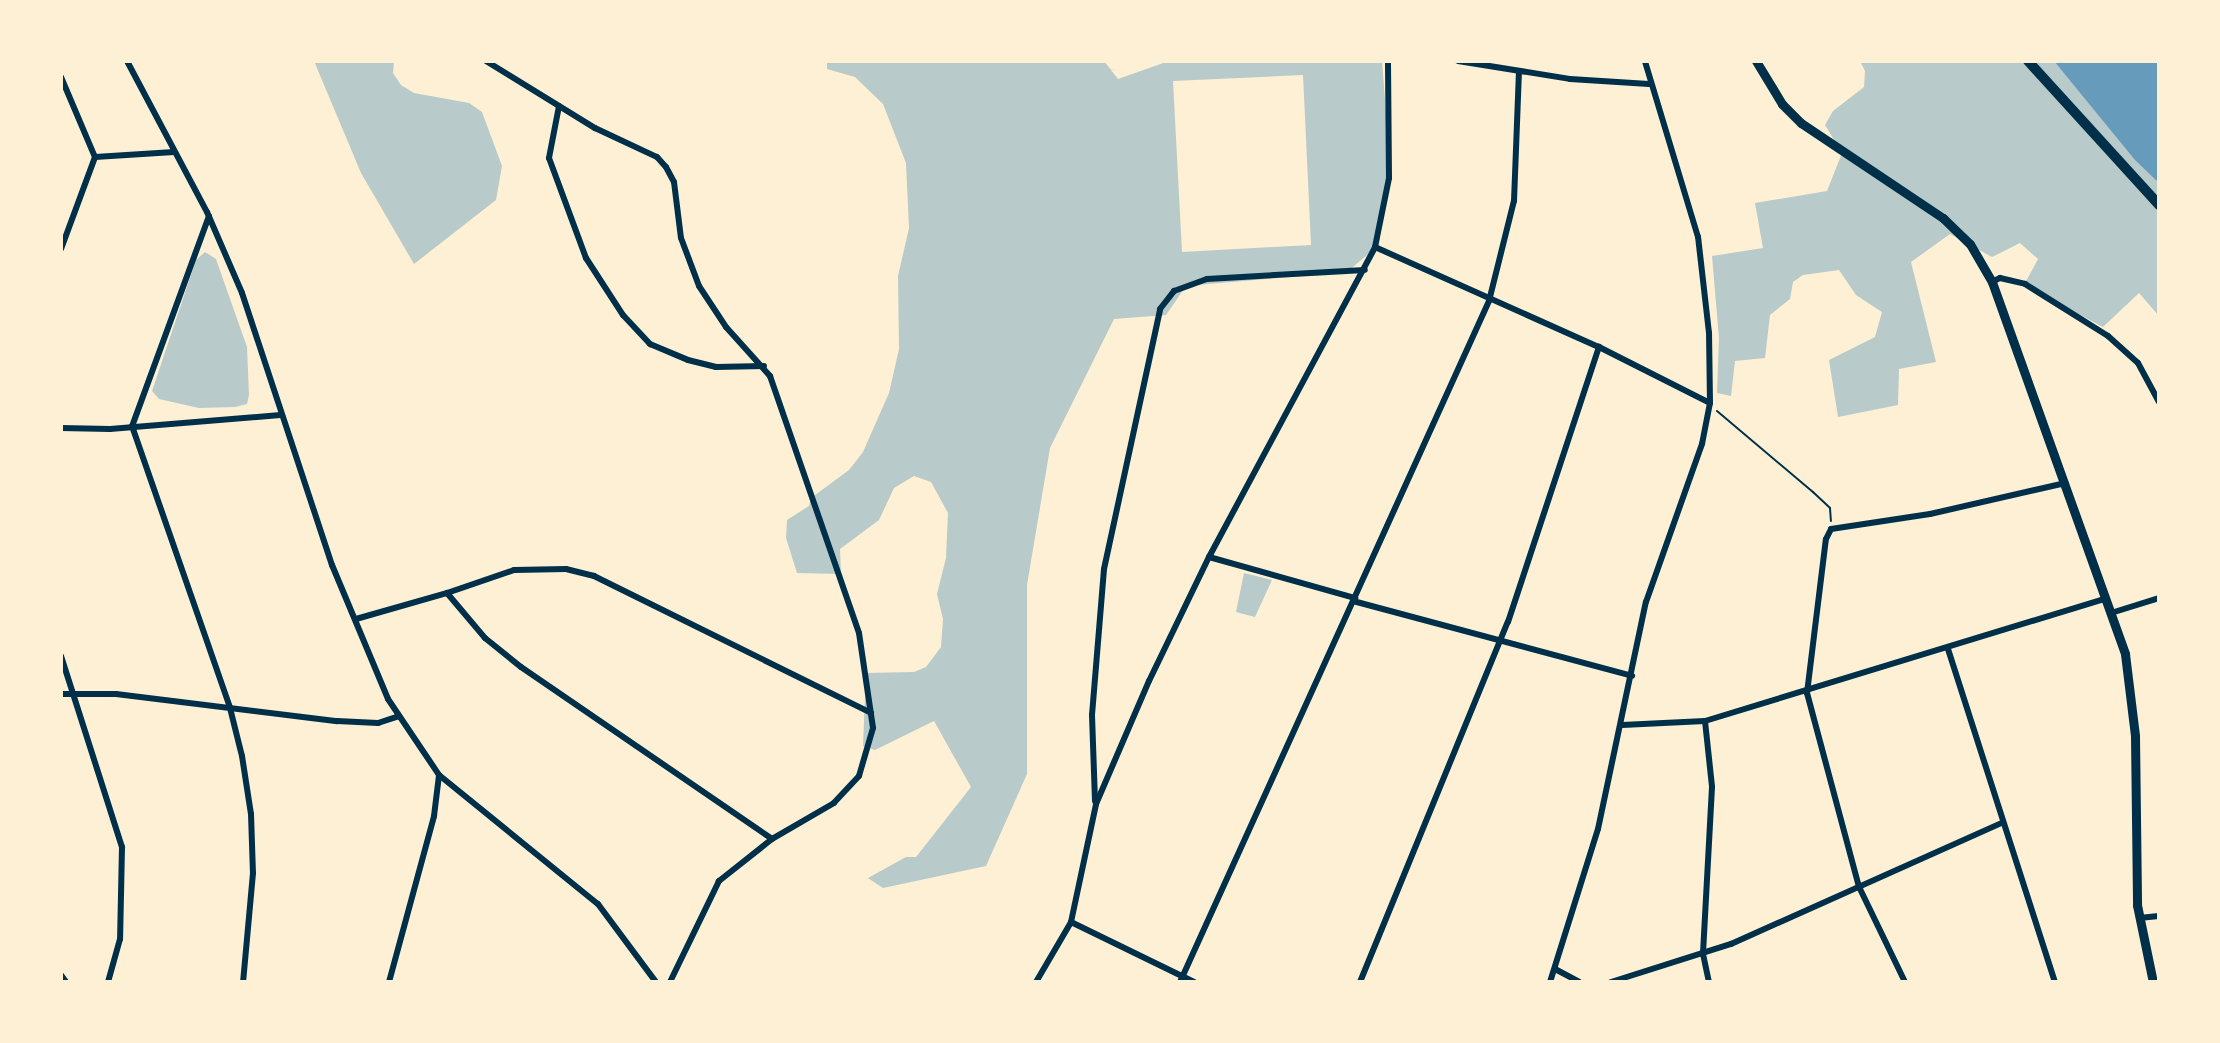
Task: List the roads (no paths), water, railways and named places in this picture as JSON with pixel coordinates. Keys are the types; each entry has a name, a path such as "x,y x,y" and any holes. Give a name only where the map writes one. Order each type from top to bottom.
{"highway":[{"path":"2028,61 2159,205"}],"main road":[{"path":"1756,61 1782,104 1801,123 1943,218 1970,244 1992,282 2111,613 2132,696 2139,918 2153,982"}],"street":[{"path":"127,61 209,216 242,293 280,415 332,565 372,664 399,716 439,775 598,904 656,982"},
{"path":"486,61 559,106 657,157 666,167 674,182 681,238 699,286 726,327 764,366 793,436 859,633 873,728 859,776 834,803 772,839 719,881 670,982"},
{"path":"1036,982 1070,922 1096,804 1209,557 1375,247 1389,178 1388,61"},
{"path":"1458,61 1519,72 1649,84"},
{"path":"1550,982 1587,868 1656,568 1702,444 1710,403 1709,333 1698,237 1649,84 1645,61"},
{"path":"1181,980 1489,301 1514,201 1519,72"},
{"path":"61,78 95,157 61,249"},
{"path":"559,106 550,135 553,170 586,258 623,315 650,344 688,360 716,367 764,366"},
{"path":"95,157 174,152"},
{"path":"209,216 132,426 230,708 251,814 253,873 243,982"},
{"path":"1375,247 1489,301 1599,347 1710,403"},
{"path":"1096,804 1092,715 1104,572 1160,309 1174,291 1207,279 1365,270"},
{"path":"1992,282 2000,278 2025,284 2108,336 2138,363 2159,402"},
{"path":"1360,982 1501,640 1599,347"},
{"path":"61,428 132,426 280,415"},
{"path":"1905,982 1859,887 1807,693 1822,554 1831,529 1930,514 2065,483"},
{"path":"1209,557 1354,600 1632,676"},
{"path":"356,619 447,593 485,578 538,568 594,576 871,713"},
{"path":"447,593 485,638 521,667 772,839"},
{"path":"2111,613 2159,598"},
{"path":"1622,725 1705,721 1807,693 2105,599"},
{"path":"1948,649 2001,823 2055,982"},
{"path":"61,656 122,847 120,939 108,982"},
{"path":"61,694 75,693 344,721 378,723 399,716"},
{"path":"1705,721 1712,787 1703,954 1709,982"},
{"path":"389,982 434,816 439,775"},
{"path":"1611,982 1703,954 2001,823"},
{"path":"2139,918 2159,916"},
{"path":"1070,922 1181,980 1194,982"},
{"path":"1555,969 1579,982"},
{"path":"61,975 66,982"}],"water":[{"path":"2054,61 2159,61 2159,183 2135,160"}]}
